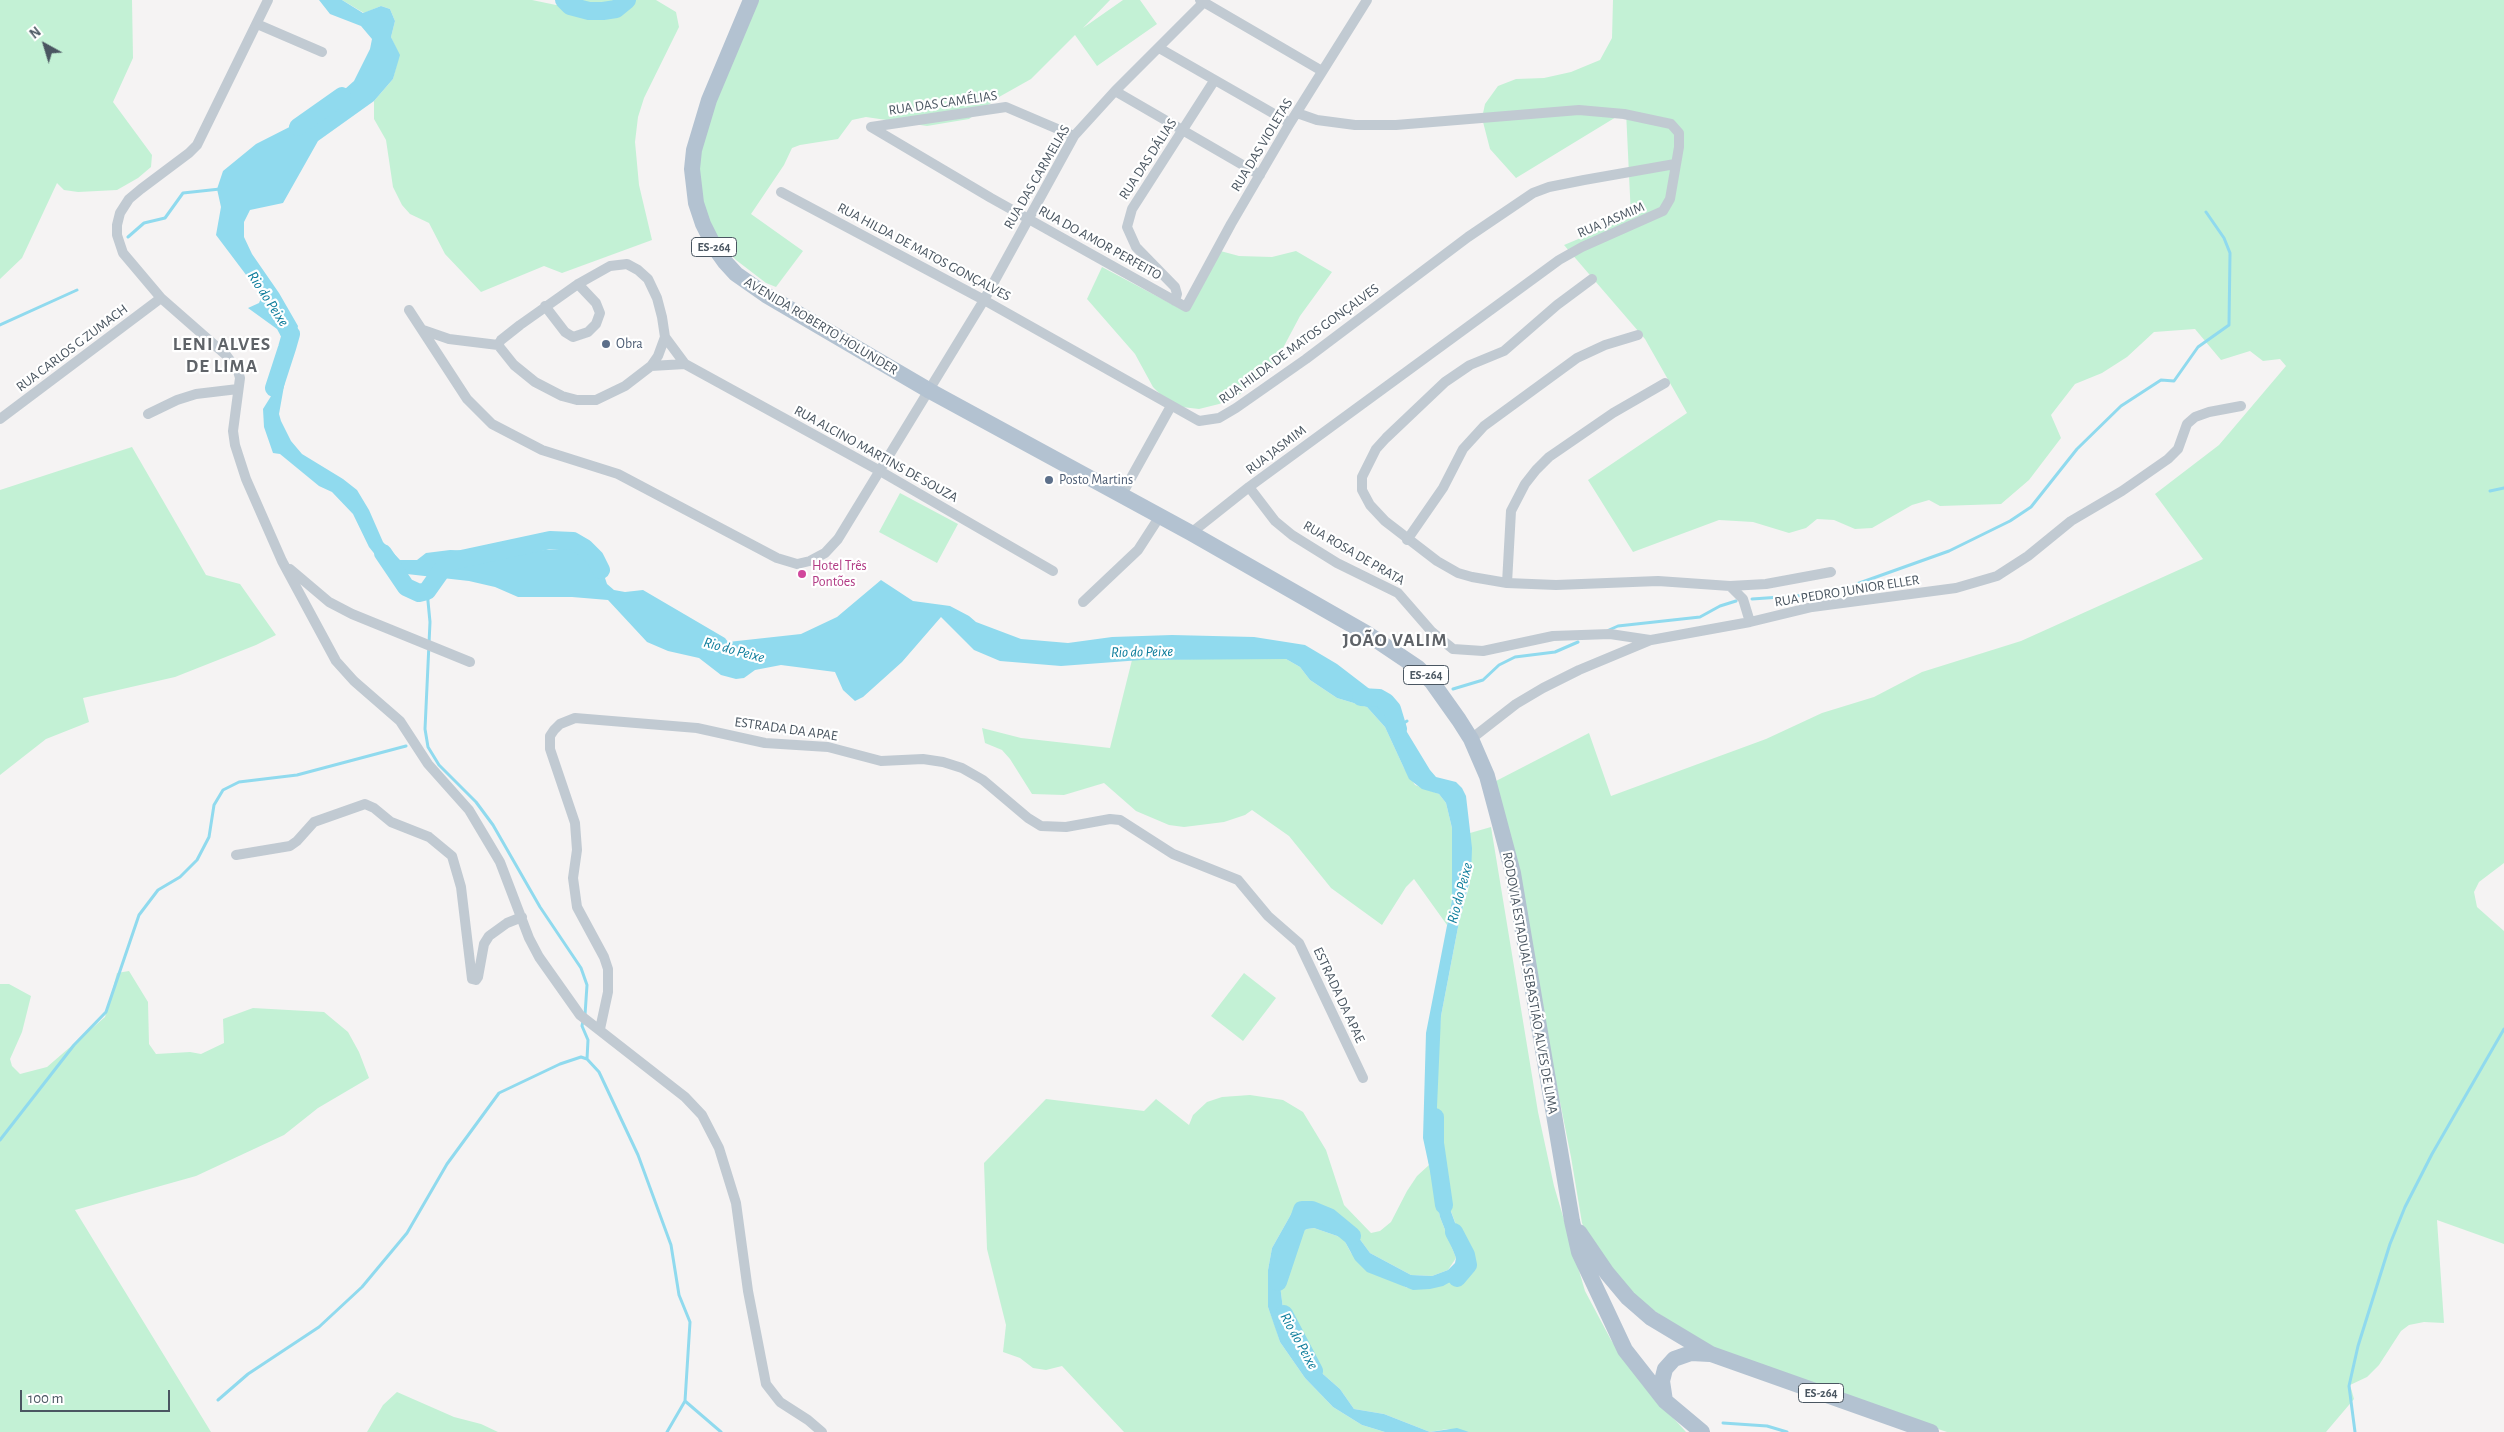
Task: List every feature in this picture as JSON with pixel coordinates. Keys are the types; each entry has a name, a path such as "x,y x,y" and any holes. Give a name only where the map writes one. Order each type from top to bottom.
{"main road":[{"name":"AVENIDA ROBERTO HOLUNDER","path":"751,0 710,100 694,150 693,180 703,224 714,248 725,262 750,284 930,391"},
{"name":"RODOVIA ESTADUAL SEBASTIÃO ALVES DE LIMA","path":"930,391 1191,533 1329,611 1403,656 1432,682 1471,739 1487,776 1513,873 1572,1222 1579,1252 1625,1350 1665,1400 1702,1432"},
{"name":"RODOVIA ESTADUAL SEBASTIÃO ALVES DE LIMA","path":"1572,1222 1607,1274 1628,1298 1651,1318 1711,1354 1931,1432"},
{"path":"1665,1400 1662,1381 1665,1369 1674,1359 1691,1353 1711,1354"}],"street":[{"path":"268,0 258,24 197,145 190,153 129,199 120,213 117,235 123,253 161,298 232,362 238,370 238,389 233,418 234,444 246,480 282,561 336,661 354,681 400,722 428,764 469,810 500,862 539,957 580,1015 696,1107 709,1127 719,1148 736,1203 748,1291 769,1390 785,1406 808,1420 822,1432"},
{"name":"RUA DAS VIOLETAS","path":"1186,307 1290,123 1367,0"},
{"path":"1202,2 1322,72"},
{"name":"RUA DAS CARMELIAS","path":"409,310 467,399 492,424 542,450 618,474 777,558 797,564 810,561 825,553 838,539 930,391 984,300 1074,136 1202,2"},
{"path":"258,24 322,52"},
{"path":"1160,48 1214,81 1290,123"},
{"name":"RUA DAS DÁLIAS","path":"1175,301 1177,294 1175,287 1136,247 1127,228 1132,209 1214,81"},
{"path":"1115,91 1260,175"},
{"name":"RUA DAS CAMÉLIAS","path":"871,127 1006,107 1074,136"},
{"name":"RUA JASMIM","path":"1191,533 1250,487 1559,260 1582,247 1659,214 1669,204 1680,138 1674,126 1653,119 1579,110 1396,125 1355,125 1317,120 1297,113"},
{"name":"RUA DO AMOR PERFEITO","path":"871,127 1186,307"},
{"name":"RUA HILDA DE MATOS GONÇALVES","path":"781,192 984,300 1199,420 1219,418 1236,408 1306,359 1468,236 1533,193 1575,181 1676,164"},
{"name":"RUA ALCINO MARTINS DE SOUZA","path":"498,344 545,306 578,284 600,271 619,264 627,264 638,270 648,280 658,298 665,337 685,364 880,471 1054,571"},
{"path":"1592,279 1557,305 1504,351 1470,365 1445,382 1376,449 1362,478 1362,490 1370,505 1407,540 1458,573 1508,583 1556,585 1658,581 1730,586 1766,584 1831,572"},
{"path":"545,306 565,332 574,337 588,332 596,324 600,313 596,303 578,284"},
{"name":"RUA CARLOS G ZUMACH","path":"0,419 161,298"},
{"path":"423,330 448,338 498,344 514,365 535,382 562,396 577,400 596,400 625,386 651,366 658,356 665,337"},
{"path":"1407,540 1443,488 1464,449 1484,426 1577,358 1592,350 1638,335"},
{"path":"651,366 685,364"},
{"path":"1508,583 1510,517 1514,502 1525,484 1549,457 1613,413 1665,383"},
{"path":"148,414 177,400 196,394 238,389"},
{"path":"1120,496 1171,406"},
{"name":"RUA PEDRO JUNIOR ELLER","path":"1471,739 1516,704 1543,688 1579,670 1651,640 1750,622 1812,608 1874,601 1981,582 2011,568 2071,521 2135,483 2174,453 2181,443 2187,424 2195,417 2209,412 2241,406"},
{"name":"RUA ROSA DE PRATA","path":"1250,487 1276,521 1292,535 1337,563 1398,593 1432,632 1453,649 1483,651 1553,636 1610,634 1651,640"},
{"path":"1083,602 1138,550 1160,516"},
{"path":"282,561 307,585 329,602 352,614 436,650 470,662"},
{"path":"1730,586 1744,599 1750,622"},
{"name":"ESTRADA DA APAE","path":"600,1029 608,992 608,968 577,907 573,878 577,850 575,823 549,742 554,730 560,724 575,718 697,728 744,740 828,747 881,761 923,758 962,768 983,780 1028,818 1042,826 1066,827 1110,819 1120,820 1173,854 1238,880 1268,916 1291,934 1299,943 1312,966 1363,1078"},
{"path":"236,855 290,846 314,822 365,804 374,808 391,822 429,837 452,856 461,886 472,979 476,980 478,977 484,944 489,936 503,926 522,917"}],"green space":[{"path":"0,0 132,0 133,58 113,102 152,155 151,167 138,178 117,190 78,192 64,190 57,183 22,258 0,279"},
{"path":"342,0 532,0 556,5 580,0 656,0 676,12 679,27 644,98 638,117 635,142 639,185 652,240 562,273 544,266 481,292 445,254 429,223 410,214 402,205 393,187 386,140 374,119 374,101 393,79 399,55 391,37 395,21 390,9 381,6 364,13"},
{"path":"752,0 1110,0 1083,28 1123,0 1140,0 1157,24 1097,66 1075,35 1031,79 999,97 969,119 927,126 866,117 852,120 838,139 792,148 784,165 751,214 803,251 776,287 766,283 736,260 712,235 686,179"},
{"path":"1613,0 2504,0 2504,863 2479,882 2474,892 2477,907 2504,931 2504,1244 2437,1220 2444,1323 2424,1322 2409,1325 2401,1331 2379,1365 2367,1377 2350,1385 2354,1399 2326,1432 1947,1432 1838,1396 1699,1342 1632,1295 1588,1238 1582,1223 1571,1157 1496,781 1589,733 1611,796 1766,739 1822,713 1874,697 1922,672 2021,641 2203,559 2155,494 2219,445 2286,366 2280,359 2263,361 2250,351 2221,360 2195,329 2154,332 2127,357 2102,373 2075,384 2051,415 2061,438 2029,480 2001,504 1940,506 1929,500 1912,505 1872,528 1855,529 1834,520 1817,519 1806,528 1789,533 1753,522 1719,520 1633,552 1588,480 1687,413 1645,339 1564,245 1631,217 1626,111 1516,178 1490,149 1482,118 1485,104 1498,86 1516,79 1544,78 1571,72 1600,60 1612,38"},
{"path":"1213,249 1239,256 1272,257 1296,251 1332,272 1300,316 1275,363 1237,397 1199,409 1182,407 1162,396 1153,387 1135,354 1087,299 1102,267 1181,309"},
{"path":"132,447 206,575 240,584 276,635 256,645 175,677 83,698 89,722 46,739 0,775 0,490"},
{"path":"900,493 958,524 937,563 879,532"},
{"path":"1286,659 1300,667 1310,680 1337,698 1367,707 1385,727 1404,768 1415,785 1439,794 1446,803 1452,828 1452,900 1447,925 1414,879 1406,887 1382,925 1331,888 1289,836 1252,810 1245,815 1224,822 1184,827 1169,825 1136,811 1104,783 1064,795 1032,794 1010,759 1002,750 985,743 982,728 1021,738 1110,748 1132,660"},
{"path":"1491,827 1538,1112 1554,1186 1585,1291 1611,1340 1641,1382 1686,1432 1469,1432 1447,1429 1430,1432 1384,1414 1354,1409 1340,1389 1307,1360 1283,1309 1280,1285 1286,1252 1292,1237 1307,1229 1314,1228 1343,1238 1351,1253 1407,1288 1470,1264 1438,1175 1435,1152 1438,1050 1441,1016 1459,922 1470,883 1470,833"},
{"path":"129,971 148,1002 149,1044 156,1054 190,1052 201,1054 224,1043 223,1019 253,1008 324,1012 348,1032 359,1052 369,1078 318,1108 284,1135 196,1176 75,1210 211,1432 0,1432 0,984 9,984 31,996 22,1032 10,1059 12,1066 20,1074 47,1067 105,1017 117,973"},
{"path":"1244,973 1276,998 1243,1041 1211,1016"},
{"path":"1250,1095 1283,1100 1303,1112 1326,1150 1344,1205 1371,1233 1380,1231 1391,1222 1417,1176 1429,1165 1440,1217 1456,1258 1448,1270 1432,1276 1411,1275 1370,1253 1351,1227 1298,1207 1294,1209 1272,1248 1268,1270 1268,1307 1280,1342 1305,1378 1333,1407 1362,1425 1385,1432 1124,1432 1062,1366 1046,1370 1033,1368 1020,1358 1003,1352 1006,1325 987,1249 984,1163 1046,1099 1144,1111 1156,1099 1189,1125 1193,1115 1207,1102 1222,1097"},
{"path":"397,1392 454,1417 481,1424 498,1432 367,1432 383,1405"}],"water":[{"path":"319,0 342,0 363,13 381,6 390,9 395,21 391,37 400,55 393,79 374,101 318,141 283,203 250,210 244,222 244,237 252,254 279,293 298,326 284,386 279,414 281,421 291,441 302,454 343,479 357,490 369,510 383,542 400,560 417,560 426,553 450,550 515,552 574,548 592,553 599,560 607,584 614,590 625,592 643,590 725,638 728,642 801,634 837,617 881,580 913,601 950,606 976,622 1021,639 1068,643 1112,637 1172,635 1254,637 1305,645 1337,664 1380,697 1393,709 1436,777 1456,782 1462,788 1466,796 1472,848 1471,876 1459,922 1441,1016 1435,1152 1441,1184 1470,1264 1461,1276 1443,1286 1413,1290 1367,1272 1355,1260 1343,1238 1314,1228 1307,1229 1292,1237 1286,1252 1280,1285 1283,1309 1307,1360 1340,1389 1354,1409 1384,1414 1430,1432 1385,1432 1362,1425 1333,1407 1305,1378 1280,1342 1268,1307 1268,1270 1272,1248 1294,1209 1298,1207 1351,1227 1370,1253 1411,1275 1432,1276 1448,1270 1455,1263 1456,1258 1440,1217 1423,1138 1426,1033 1452,900 1452,828 1446,803 1439,794 1422,789 1409,779 1385,727 1367,707 1337,698 1310,680 1300,667 1286,659 1141,660 1061,666 1000,661 974,650 941,617 902,662 863,697 855,701 843,690 835,672 781,665 755,670 744,678 736,679 721,675 699,658 668,651 647,642 608,600 572,597 518,597 495,587 469,581 389,572 369,547 353,514 332,492 319,486 280,454 273,453 264,427 263,409 273,393 273,376 283,363 286,354 284,342 277,329 248,308 259,303 262,296 216,235 221,207 217,189 223,171 256,144 319,112 354,81 370,49 372,39 361,26 330,14"},
{"path":"1457,1428 1469,1432 1430,1432"}],"waterway":[{"path":"564,0 570,6 589,11 616,9 627,0"},
{"name":"Rio do Peixe","path":"298,127 342,96"},
{"path":"128,237 144,223 165,218 183,193 220,189"},
{"path":"1752,599 1810,595 1851,586 1949,551 2010,521 2031,507 2077,449 2121,406 2161,380 2174,381 2198,347 2229,325 2230,253 2224,238 2206,212"},
{"path":"0,325 77,290"},
{"name":"Rio do Peixe","path":"274,388 291,334 289,332"},
{"path":"2490,491 2504,488"},
{"name":"Rio do Peixe","path":"383,553 406,587 419,593 427,591 444,567 452,561 550,540 573,541 585,548 595,558 601,570"},
{"path":"427,591 430,622 425,729 428,747 439,765 476,802 493,825 540,907 581,968 587,985 585,1015"},
{"path":"1609,630 1618,626 1700,617 1720,606 1736,601"},
{"path":"1453,689 1483,680 1499,665 1515,657 1555,652 1578,642"},
{"name":"Rio do Peixe","path":"1361,697 1379,698 1386,702 1392,709 1398,729"},
{"path":"1399,726 1407,721"},
{"path":"0,1140 74,1045 106,1012 139,915 158,890 180,877 197,860 209,837 214,805 223,790 239,782 297,775 406,746"},
{"path":"583,1021 582,1026 588,1040 587,1059"},
{"path":"2355,1432 2349,1386 2358,1346 2390,1244 2405,1207 2432,1154 2504,1029"},
{"path":"218,1400 248,1374 319,1327 362,1287 407,1233 447,1164 499,1093 560,1064 581,1057 587,1059 599,1072 638,1155 671,1245 679,1295 690,1322 685,1401 667,1432"},
{"name":"Rio do Peixe","path":"1435,1117 1435,1143 1444,1205"},
{"name":"Rio do Peixe","path":"1278,1282 1302,1210 1312,1210 1329,1217 1352,1236"},
{"name":"Rio do Peixe","path":"1454,1232 1466,1255 1468,1265 1457,1278"},
{"name":"Rio do Peixe","path":"1284,1314 1314,1371"},
{"path":"685,1401 721,1432"},
{"path":"1723,1423 1767,1426 1787,1432"}],"place":[{"name":"Obra","path":"606,344"},
{"name":"Posto Martins","path":"1049,480"},
{"name":"Hotel Três Pontões","path":"802,574"}],"district":[{"name":"LENI ALVES DE LIMA","path":"222,355"},
{"name":"JOÃO VALIM","path":"1395,640"}]}
